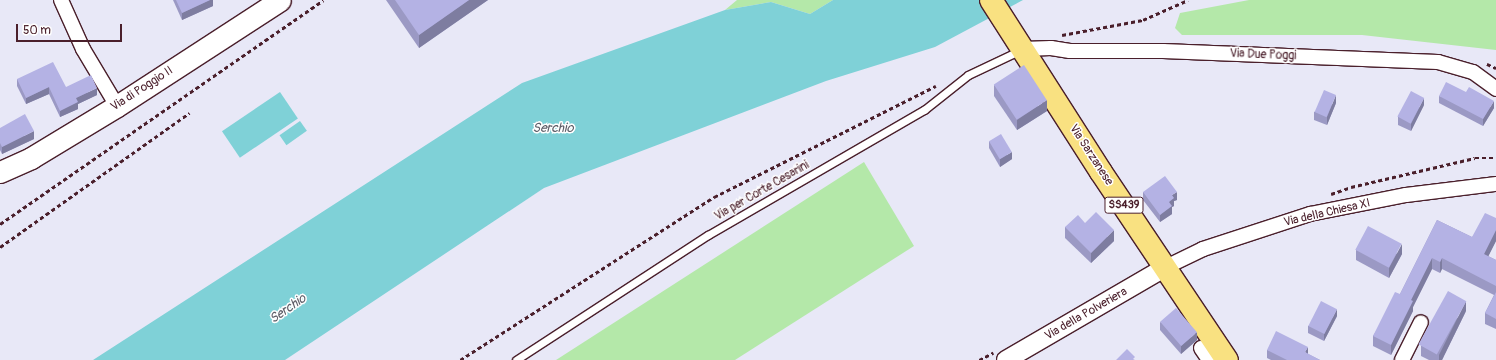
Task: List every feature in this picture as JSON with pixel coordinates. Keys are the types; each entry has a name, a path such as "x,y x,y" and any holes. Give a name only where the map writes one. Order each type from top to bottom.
{"main road":[{"name":"Via di Poggio II","path":"0,172 31,158 117,106 280,0"},
{"name":"SS439","path":"990,0 1023,49"},
{"name":"Via Sarzanese","path":"1023,49 1097,166 1227,360"}],"street":[{"path":"61,0 83,49 117,106"},
{"name":"Via Due Poggi","path":"1023,49 1051,48 1070,51 1164,51 1438,62 1473,72 1496,89"},
{"name":"Via della Chiesa XI","path":"1166,267 1203,249 1310,214 1406,195 1496,184"},
{"name":"Via della Polveriera","path":"1006,360 1166,267"},
{"path":"1402,360 1421,322"},
{"path":"1201,348 1209,360"}],"lane":[{"name":"Via per Corte Cesarini","path":"516,360 708,235 924,110 968,76 1023,49"}],"path":[{"path":"0,224 323,0"},
{"path":"1058,37 1143,20 1188,0"},
{"path":"460,360 714,197 939,84"},
{"path":"0,247 188,113"}],"green space":[{"path":"737,0 833,0 810,14 771,2 725,10"},
{"path":"1249,0 1496,0 1496,50 1362,35 1182,35 1175,28 1180,13"},
{"path":"864,162 914,246 735,360 556,360"}],"water":[{"name":"Serchio","path":"833,0 1023,0 935,47 826,81 544,188 285,360 93,360 522,83 725,10 771,2 810,14"},
{"path":"280,92 298,119 240,158 222,131"},
{"path":"300,121 307,131 286,145 280,135"}],"building":[{"path":"176,0 210,0 182,13"},
{"path":"395,0 469,0 419,35"},
{"path":"53,62 66,87 91,75 97,88 76,98 78,102 60,111 49,87 26,98 17,79"},
{"path":"1024,65 1047,100 1017,120 994,85"},
{"path":"1446,82 1466,92 1469,87 1494,101 1483,119 1439,96"},
{"path":"1324,90 1336,95 1327,117 1315,112"},
{"path":"1411,91 1424,98 1411,124 1397,117"},
{"path":"25,114 34,131 2,147 0,143 0,128"},
{"path":"1001,134 1012,152 1000,159 989,141"},
{"path":"1165,176 1177,192 1172,195 1174,198 1169,202 1172,206 1160,215 1143,192"},
{"path":"1096,212 1114,230 1091,253 1065,227 1078,215 1085,223"},
{"path":"1485,213 1496,218 1496,230 1484,254 1496,260 1496,286 1442,258 1440,262 1432,258 1391,345 1373,336 1395,292 1400,294 1437,220 1472,237"},
{"path":"1368,226 1402,244 1389,268 1355,250"},
{"path":"1448,291 1466,301 1437,355 1418,344"},
{"path":"1496,292 1496,319 1485,313"},
{"path":"1321,301 1337,309 1324,334 1308,326"},
{"path":"1176,308 1197,332 1181,346 1160,322"},
{"path":"1276,331 1308,347 1305,352 1320,360 1287,360 1267,350"},
{"path":"1127,349 1135,357 1133,359 1135,360 1116,360"}]}
